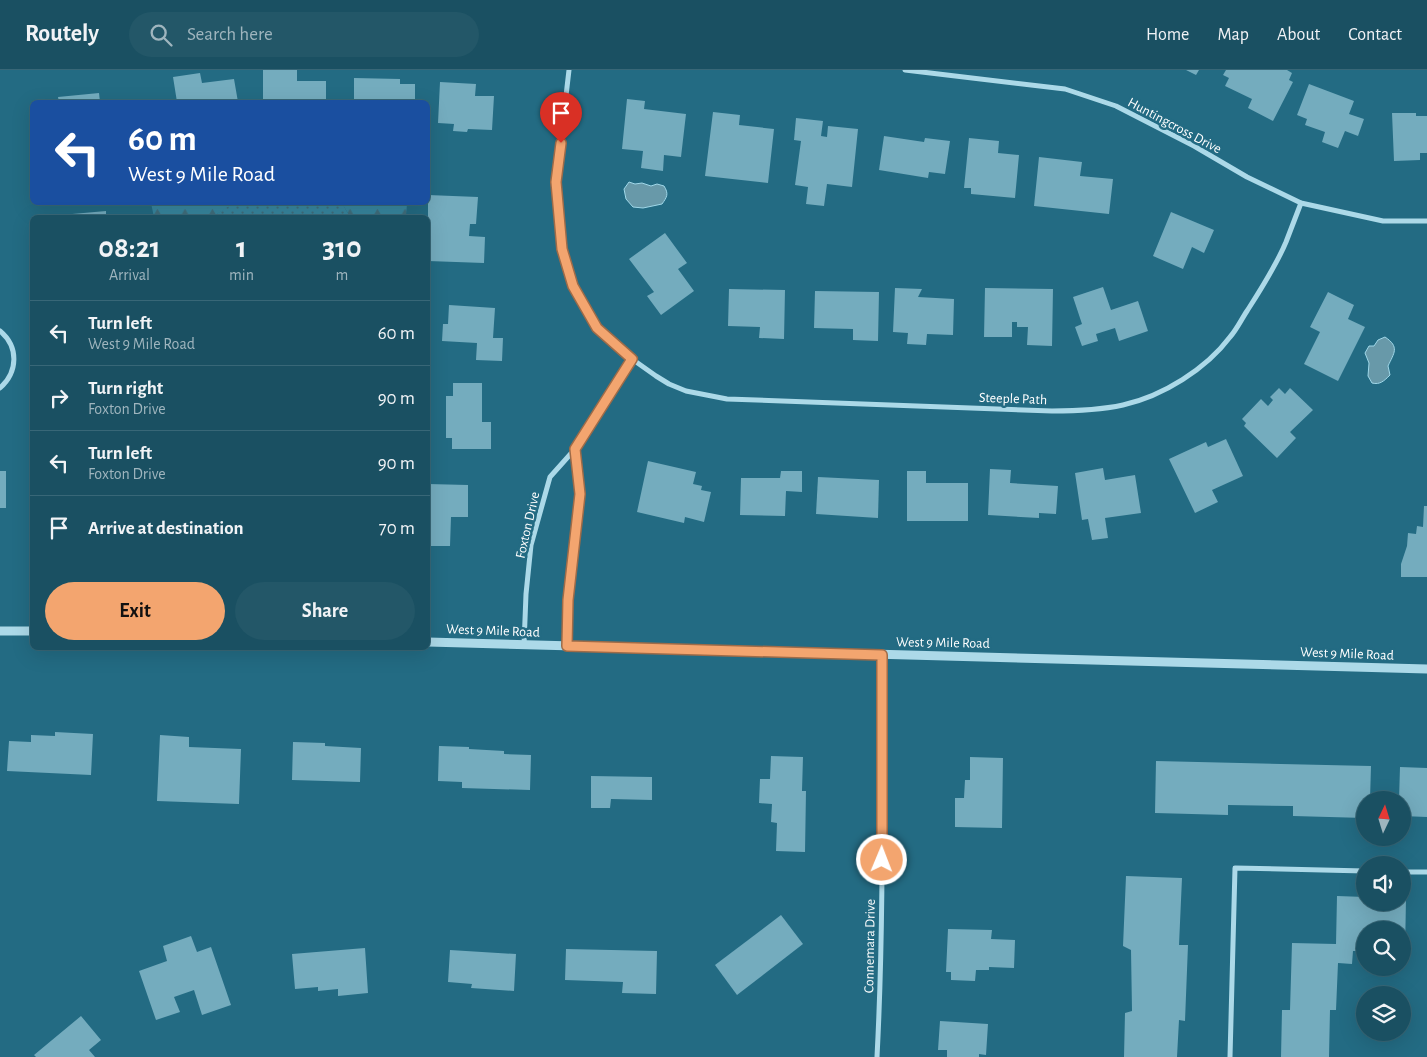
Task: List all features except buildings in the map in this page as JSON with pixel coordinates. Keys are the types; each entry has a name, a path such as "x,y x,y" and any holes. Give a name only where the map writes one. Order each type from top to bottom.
{"street":[{"path":"569,70 556,182 562,249 573,286 597,328 632,359"},
{"name":"Huntingcross Drive","path":"905,70 1066,90 1116,106 1194,146 1247,177 1301,203 1383,221 1427,221"},
{"name":"Steeple Path","path":"632,359 669,384 686,391 727,399 1052,411 1085,410 1123,405 1155,394 1185,377 1214,354 1231,336 1260,290 1285,243 1301,203"},
{"path":"0,331 6,336 12,346 14,368 9,378 0,388"},
{"name":"Foxton Drive","path":"524,645 526,594 531,545 550,477 575,449 632,359"},
{"path":"567,646 568,600 580,494 575,449"},
{"path":"0,630 30,631"},
{"name":"West 9 Mile Road","path":"430,642 1427,669"},
{"name":"Connemara Drive","path":"877,1057 882,840 882,655"},
{"path":"1230,1057 1235,868 1356,871"},
{"path":"1411,872 1427,872"}],"green space":[{"path":"152,205 232,205 215,215 154,215"},
{"path":"230,205 343,205 349,215 215,215"},
{"path":"343,205 407,205 406,215 349,215"}],"shaded area":[{"path":"629,182 664,186 667,193 666,197 662,204 643,208 633,207 626,199 624,189"},
{"path":"1385,337 1394,347 1394,354 1388,366 1390,375 1382,382 1372,383 1368,376 1369,363 1365,353 1369,346 1374,346 1378,340"}],"route":[{"path":"561,143 556,182 562,249 573,286 597,328 632,359 575,449 580,494 568,600 567,646 882,655 882,860"}]}
